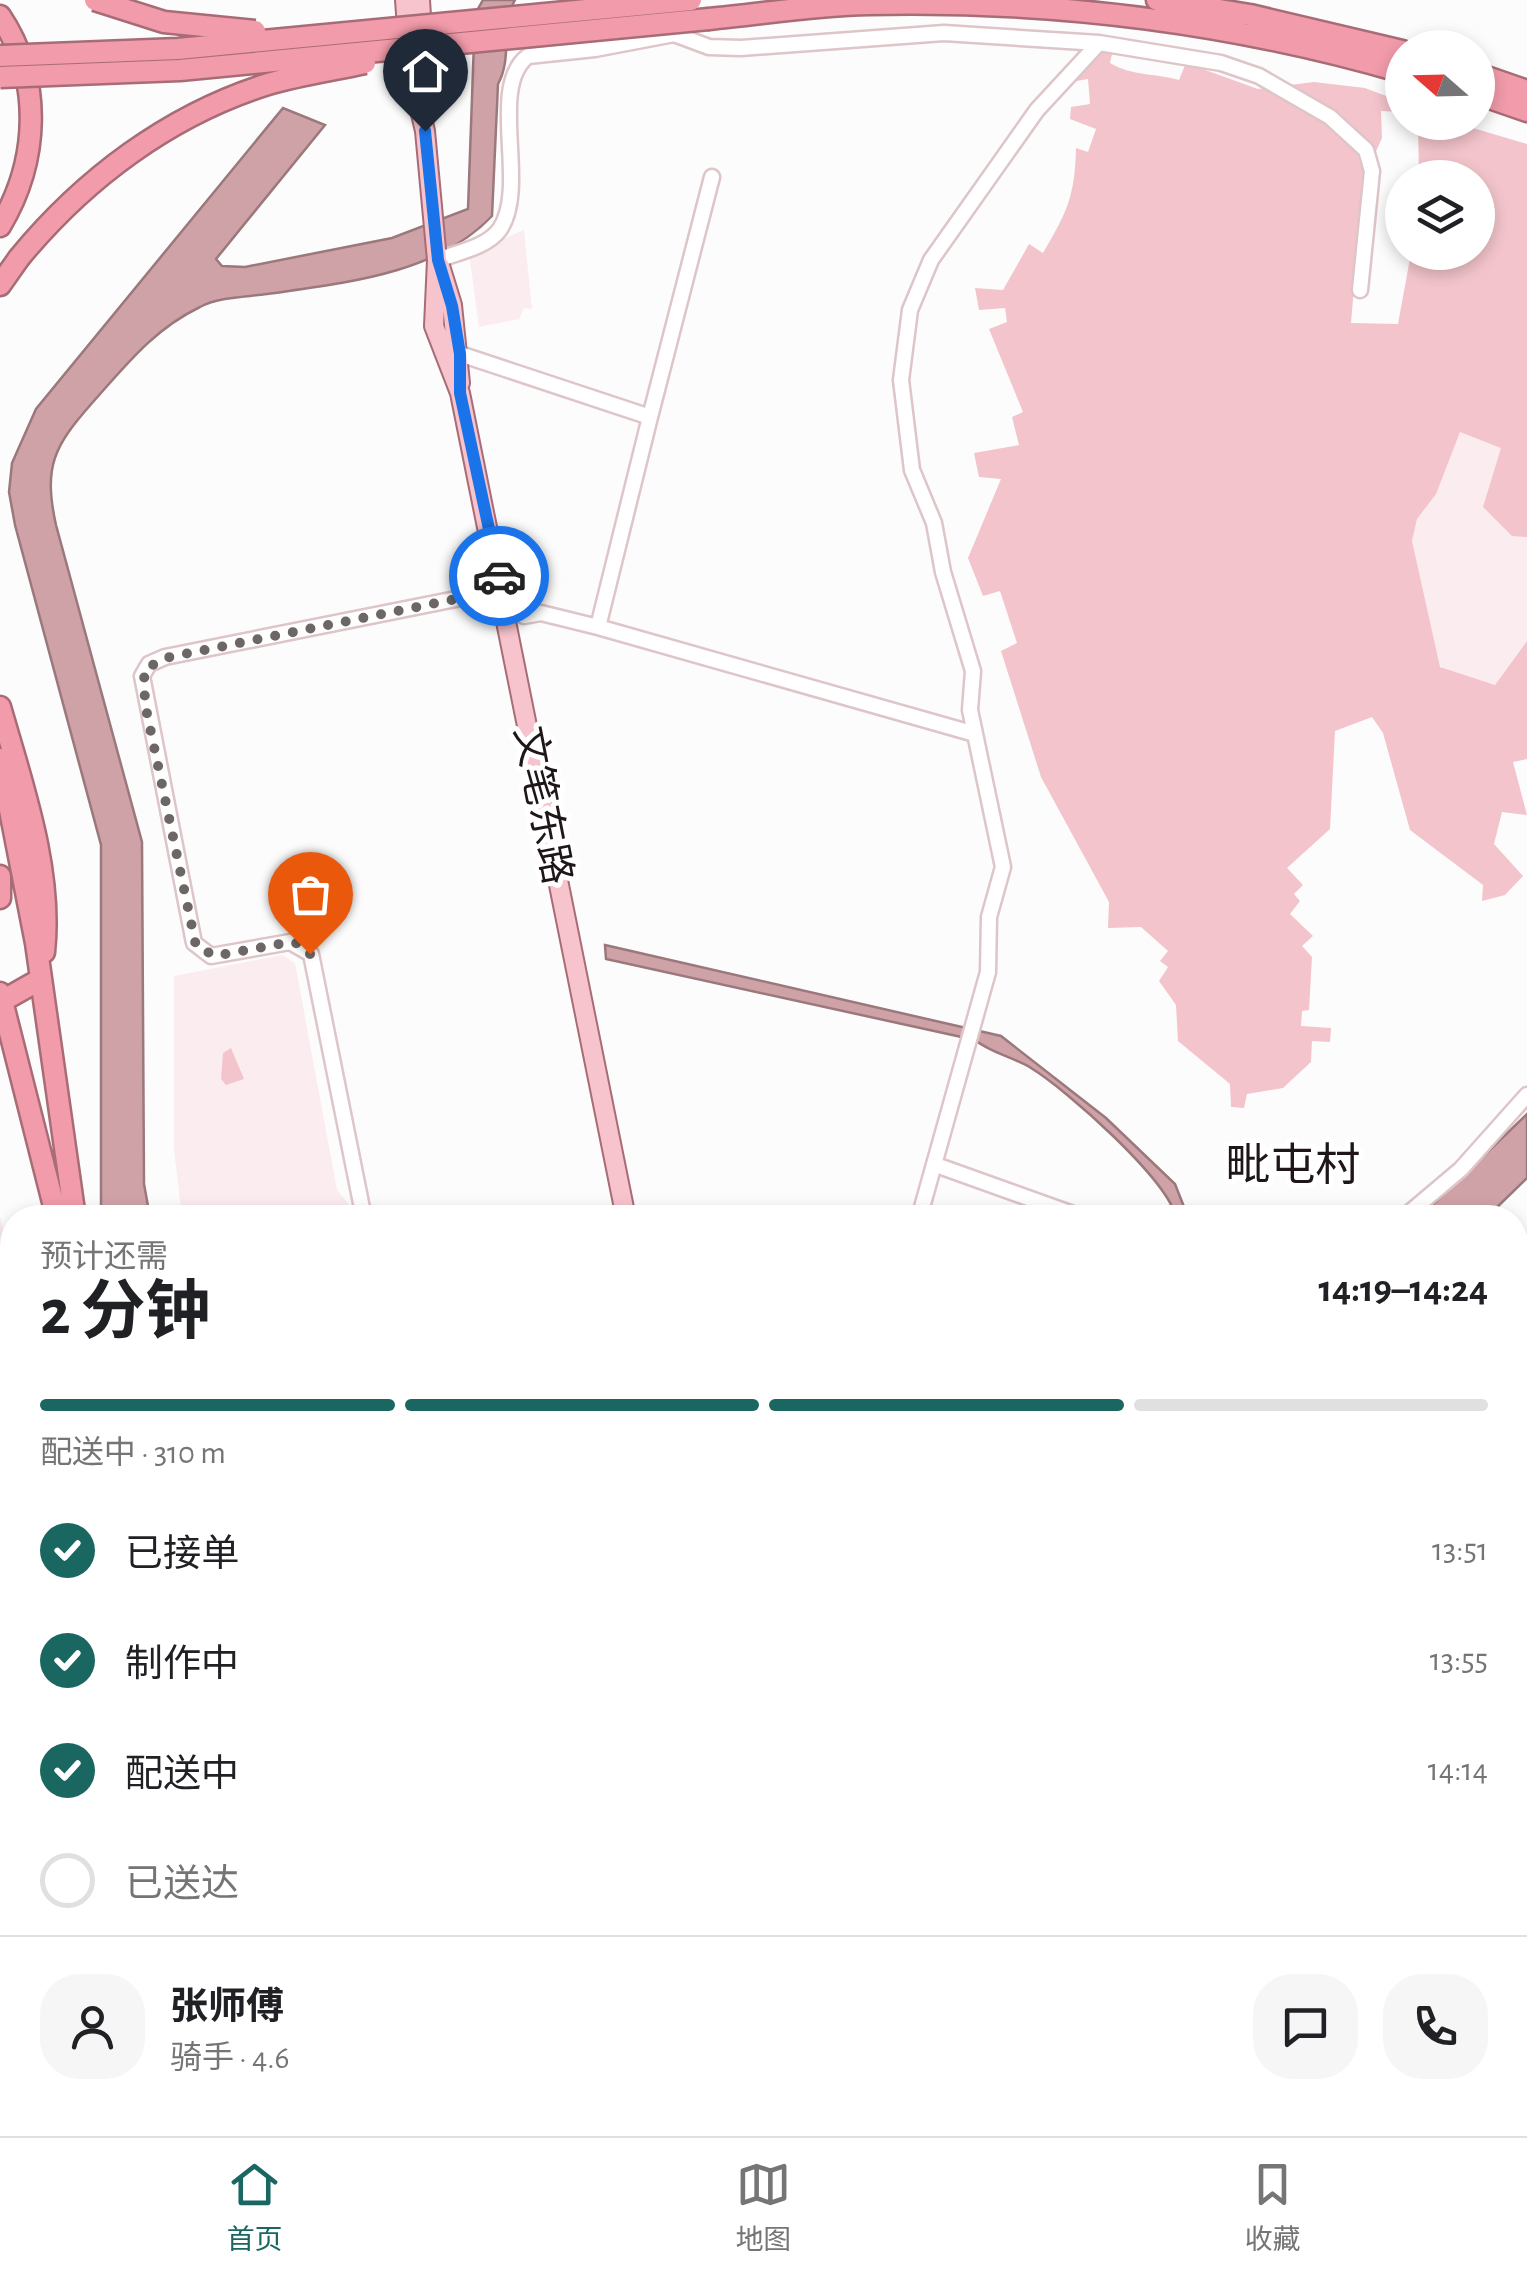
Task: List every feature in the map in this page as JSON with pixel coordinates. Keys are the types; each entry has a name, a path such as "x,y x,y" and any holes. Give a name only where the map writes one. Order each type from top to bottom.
{"highway":[{"path":"95,0 129,14 210,30 294,32 437,24"},
{"path":"0,56 178,49 691,0"},
{"path":"1157,0 1250,14 1385,47"},
{"path":"0,77 180,70 867,4 1097,12 1246,35 1385,68"},
{"path":"0,226 22,177 32,124 32,96 1,18"},
{"path":"0,284 19,258 85,188 126,156 184,120 268,84 451,44"},
{"path":"1495,80 1527,91"},
{"path":"1495,100 1527,111"},
{"path":"0,707 45,902 40,979"},
{"path":"0,731 42,936 40,979"},
{"path":"0,760 40,979 72,1205"},
{"path":"0,783 29,942 40,979"},
{"path":"0,822 23,944 40,979"},
{"path":"0,876 0,898"},
{"path":"40,979 1,997 54,1205"}],"main road":[{"name":"文笔东路","path":"405,0 410,67 425,131"},
{"name":"文笔东路","path":"420,0 427,66 425,131 433,216 438,260 460,354 460,393"},
{"name":"文笔东路","path":"438,260 434,326 460,393 623,1205"}],"street":[{"path":"438,260 488,241 500,229 510,182 511,88 519,62 528,56 580,52 674,34 709,46 741,48 944,33 1099,43 1221,62 1258,76 1330,117 1366,150 1372,171 1360,290"},
{"path":"922,1205 988,972 989,916 1003,866 970,710 973,672 943,572 934,522 912,470 901,380 910,310 931,260 1016,140 1099,43"},
{"path":"598,627 712,177"},
{"path":"460,354 650,417"},
{"path":"361,1205 310,954 300,944 290,942 211,956 194,942 142,676 149,664 165,658 501,590"},
{"path":"524,616 541,614 598,627 976,734"},
{"path":"1418,1205 1461,1168 1527,1095"},
{"path":"936,1164 1048,1205"}],"shaded area":[{"path":"483,0 515,0 498,84 492,216 444,252 416,264 357,280 232,298 200,307 155,337 117,375 69,431 55,458 51,487 56,525 142,842 144,1184 148,1205 101,1205 101,845 15,525 9,492 12,463 36,409 283,108 325,125 216,259 222,266 245,267 392,238 468,209 475,14"},
{"path":"1078,44 1113,50 1110,63 1118,67 1179,80 1186,63 1258,89 1314,82 1365,88 1385,96 1382,138 1363,180 1351,323 1398,324 1408,270 1495,270 1495,160 1419,160 1418,140 1495,140 1495,135 1527,144 1527,537 1512,536 1483,507 1501,448 1460,432 1436,494 1417,519 1412,541 1440,667 1495,685 1527,641 1527,759 1513,762 1527,815 1502,812 1494,844 1523,876 1505,895 1482,901 1483,885 1410,830 1383,733 1372,717 1335,731 1330,829 1287,868 1303,885 1294,894 1300,901 1290,914 1313,936 1302,946 1312,957 1309,1010 1302,1011 1301,1026 1331,1028 1330,1042 1312,1041 1311,1062 1283,1088 1247,1094 1244,1108 1231,1107 1230,1084 1178,1041 1176,1005 1159,981 1168,967 1160,961 1168,951 1141,927 1108,928 1109,902 1041,777 1001,651 1017,643 1000,591 983,596 968,558 1001,479 979,477 974,453 1019,445 1012,417 1023,412 989,329 1007,322 1005,308 979,310 975,288 1003,290 1029,244 1043,253 1064,214 1074,179 1076,148 1088,152 1096,129 1070,119 1071,107 1090,104 1088,79 1065,83 1081,52"},
{"path":"1527,178 1527,682 1495,685 1448,672 1437,663 1412,541 1474,270 1495,270 1495,226"},
{"path":"524,230 532,309 524,308 519,319 479,327 469,253"},
{"path":"605,945 1001,1036 1106,1118 1175,1184 1183,1205 1171,1205 1136,1159 1068,1095 1031,1068 975,1040 606,959"},
{"path":"282,955 295,963 337,1190 348,1205 181,1205 174,1151 174,976"},
{"path":"231,1048 244,1079 226,1085 221,1079 223,1053"},
{"path":"1527,1114 1527,1178 1499,1205 1432,1205"}],"way so far":[{"path":"310,954 300,944 290,942 215,956 198,950 192,939 145,704 144,670 165,658 501,590 499,576"}],"district":[{"name":"毗屯村","path":"1293,1164"}],"route":[{"path":"425,131 438,260 452,306 460,354 460,393 499,576"}]}
